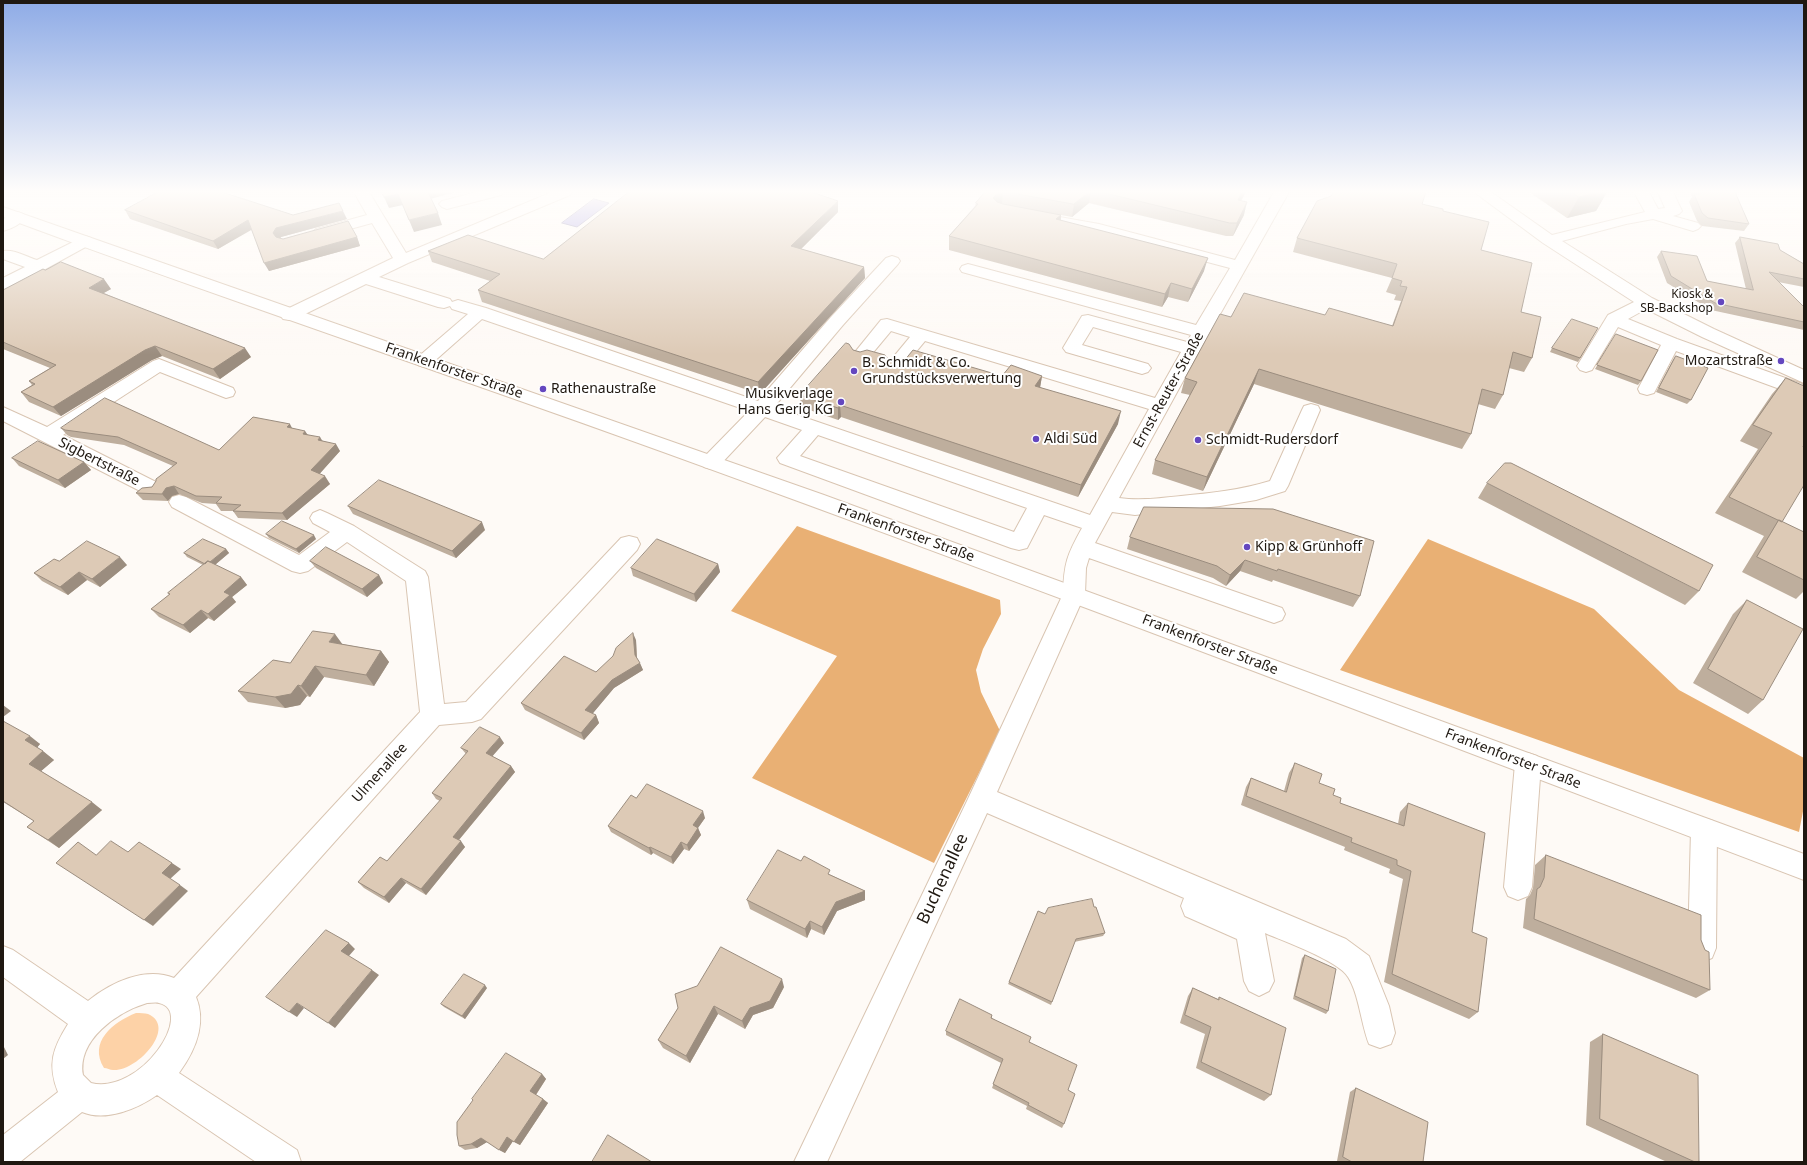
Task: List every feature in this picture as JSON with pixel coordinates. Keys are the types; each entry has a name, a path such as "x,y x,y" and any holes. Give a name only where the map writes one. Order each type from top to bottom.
{"street":[{"path":"3,285 75,246"},
{"name":"Frankenforster Straße","path":"100,246 289,315 711,462 1074,594 1804,868"},
{"path":"394,246 402,260"},
{"path":"289,315 402,260 435,246"},
{"path":"1165,246 1239,266"},
{"name":"Ernst-Reuter-Straße","path":"1074,594 1075,568 1082,547 1201,332 1250,246"},
{"path":"1559,246 1646,302 1804,384"},
{"path":"8,255 37,266"},
{"path":"711,462 762,409 837,321 892,261"},
{"path":"968,269 1201,332"},
{"path":"365,278 480,312 1094,524"},
{"path":"1586,366 1614,319 1646,302"},
{"path":"424,361 480,312"},
{"path":"1614,319 1671,343 1804,384"},
{"path":"1142,368 1072,348 1088,320 1192,349"},
{"path":"860,357 887,324 1161,406"},
{"path":"894,366 921,335"},
{"path":"1647,389 1671,343"},
{"name":"Sigbertstraße","path":"48,436 159,366 226,392"},
{"path":"1106,504 1135,508 1205,501 1256,493 1278,486 1311,410"},
{"name":"Sigbertstraße","path":"3,413 151,488"},
{"path":"814,428 787,458 1019,542 1039,505"},
{"path":"179,502 300,565 347,531"},
{"path":"320,518 347,531 417,577 433,715 472,712 629,544"},
{"path":"1082,547 1274,614"},
{"name":"Buchenallee","path":"810,1162 979,803 1074,594"},
{"name":"Ulmenallee","path":"177,996 433,715"},
{"path":"1518,886 1528,764"},
{"path":"979,803 1250,930 1259,981"},
{"path":"979,803 1336,949 1360,966 1374,1006 1380,1033"},
{"path":"1702,948 1704,830"},
{"path":"3,960 89,1020"},
{"path":"147,988 164,988 177,996 186,1011 185,1032 174,1055 156,1076 135,1091 114,1100 94,1101 79,1095 68,1082 67,1062 75,1041 89,1020 107,1004 127,993 147,988"},
{"path":"156,1076 285,1162"},
{"path":"3,1155 79,1095"}],"shaded area":[{"path":"797,526 1000,600 1001,614 983,649 976,670 981,692 1000,731 934,863 752,778 837,656 731,611"},
{"path":"1428,539 1594,609 1679,690 1804,758 1804,806 1799,832 1340,670"},
{"path":"136,1013 148,1014 156,1020 159,1029 151,1048 143,1057 123,1069 113,1070 104,1068 100,1059 99,1050 105,1034 119,1022"}],"building":[{"path":"258,246 323,246 264,263"},
{"path":"440,246 504,246 543,259 559,246 792,246 864,267 758,382 478,290 500,274 428,251"},
{"path":"988,246 1163,246 1208,258 1192,289 1171,283 1165,294"},
{"path":"1329,246 1482,246 1481,250 1532,263 1521,312 1541,317 1532,358 1513,352 1503,395 1482,389 1471,434 1259,369 1207,477 1155,460 1197,382 1185,378 1220,314 1231,317 1244,293 1325,315 1329,308 1393,326 1407,287 1400,286 1402,281 1392,278 1397,264"},
{"path":"1742,246 1779,246 1780,250 1804,264 1804,279 1769,272 1804,307 1804,322 1715,303 1671,276 1661,251 1697,256 1707,281 1753,290"},
{"path":"61,262 104,279 89,288 245,348 213,369 155,346 145,350 53,407 21,392 35,384 29,381 56,365 3,342 3,290 43,269 45,270"},
{"path":"1572,319 1598,328 1580,358 1552,348"},
{"path":"1616,334 1658,350 1641,381 1597,365"},
{"path":"846,343 849,344 853,350 860,352 867,350 885,355 888,359 894,361 904,361 913,350 1002,376 1011,365 1042,376 1035,386 1121,411 1081,485 840,405 838,408 800,395"},
{"path":"1676,356 1708,368 1691,400 1659,388"},
{"path":"1786,378 1804,386 1804,485 1782,522 1729,497 1772,433 1753,425"},
{"path":"105,398 219,450 253,417 290,424 287,427 305,431 303,434 320,437 318,440 336,444 311,470 325,476 282,513 233,511 241,505 216,503 222,497 196,496 174,486 166,488 162,494 136,493 142,488 152,487 156,479 177,463 118,437 65,430 61,428"},
{"path":"38,441 84,462 58,480 12,458"},
{"path":"1505,463 1511,463 1713,565 1699,591 1487,483"},
{"path":"379,480 482,522 452,551 348,506"},
{"path":"1144,507 1273,509 1374,541 1360,596 1278,569 1277,571 1245,560 1230,575 1217,566 1130,537"},
{"path":"1779,520 1804,532 1804,580 1757,557"},
{"path":"282,521 314,535 296,549 266,534"},
{"path":"203,539 226,549 210,562 208,561 205,564 184,553"},
{"path":"657,539 718,564 694,594 631,568"},
{"path":"87,541 120,557 92,579 79,572 60,587 34,573 54,559 59,561"},
{"path":"326,547 379,575 362,589 310,561"},
{"path":"208,561 241,577 224,592 230,595 208,614 201,610 183,625 151,609 170,594 168,593"},
{"path":"1747,600 1803,629 1763,700 1708,669"},
{"path":"313,631 335,634 329,642 381,651 366,675 315,666 301,686 298,685 291,694 275,697 238,691 273,660 290,663"},
{"path":"633,633 635,655 640,663 612,680 585,710 596,715 581,733 521,703 564,656 596,672 613,656 616,648"},
{"path":"3,721 30,736 25,740 43,751 29,764 92,802 48,840 27,827 34,821 3,801"},
{"path":"480,727 500,737 486,753 511,766 453,837 461,841 421,889 401,878 384,897 358,882 380,857 387,861 442,798 432,793 468,751 461,748"},
{"path":"1295,763 1322,774 1319,783 1335,789 1333,795 1341,798 1340,803 1404,826 1408,803 1485,833 1472,932 1487,938 1478,1012 1392,974 1411,871 1397,865 1397,860 1351,842 1352,838 1246,796 1251,778 1286,792"},
{"path":"647,784 703,811 693,825 698,828 687,845 681,842 671,857 650,847 649,848 608,826 631,795 636,798"},
{"path":"111,841 128,852 139,842 172,863 162,873 180,885 144,920 56,863 78,842 96,855"},
{"path":"778,850 801,861 804,856 830,870 828,874 865,891 836,902 822,927 810,921 805,929 747,900"},
{"path":"1546,855 1701,915 1701,940 1705,950 1709,952 1710,990 1534,919 1537,889 1540,887 1544,878"},
{"path":"1092,899 1105,933 1076,939 1052,1002 1009,982 1038,911 1045,914 1048,908"},
{"path":"326,930 349,943 341,951 372,970 328,1023 297,1003 289,1012 266,997"},
{"path":"721,947 782,979 770,1001 750,1008 742,1021 714,1006 686,1056 658,1040 678,1008 675,994 697,986"},
{"path":"1305,955 1336,969 1328,1011 1295,996"},
{"path":"464,974 485,985 462,1016 441,1004"},
{"path":"1193,988 1219,1000 1219,997 1286,1028 1271,1095 1201,1062 1211,1027 1185,1015"},
{"path":"960,999 992,1015 991,1018 1031,1037 1029,1042 1077,1065 1068,1090 1075,1094 1064,1124 993,1084 1003,1059 946,1031"},
{"path":"1603,1034 1698,1075 1699,1162 1695,1162 1600,1119"},
{"path":"506,1053 542,1074 530,1091 543,1099 514,1142 507,1137 499,1150 481,1138 471,1144 459,1146 457,1122"},
{"path":"1356,1088 1428,1122 1423,1162 1352,1162 1343,1157"},
{"path":"608,1135 652,1162 592,1162"}],"place":[{"name":"Kiosk & SB-Backshop","path":"1721,302"},
{"name":"Mozartstraße","path":"1781,361"},
{"name":"B. Schmidt & Co. Grundstücksverwertung","path":"854,371"},
{"name":"Rathenaustraße","path":"543,389"},
{"name":"Musikverlage Hans Gerig KG","path":"841,402"},
{"name":"Aldi Süd","path":"1036,439"},
{"name":"Schmidt-Rudersdorf","path":"1198,440"},
{"name":"Kipp & Grünhoff","path":"1247,547"}]}
